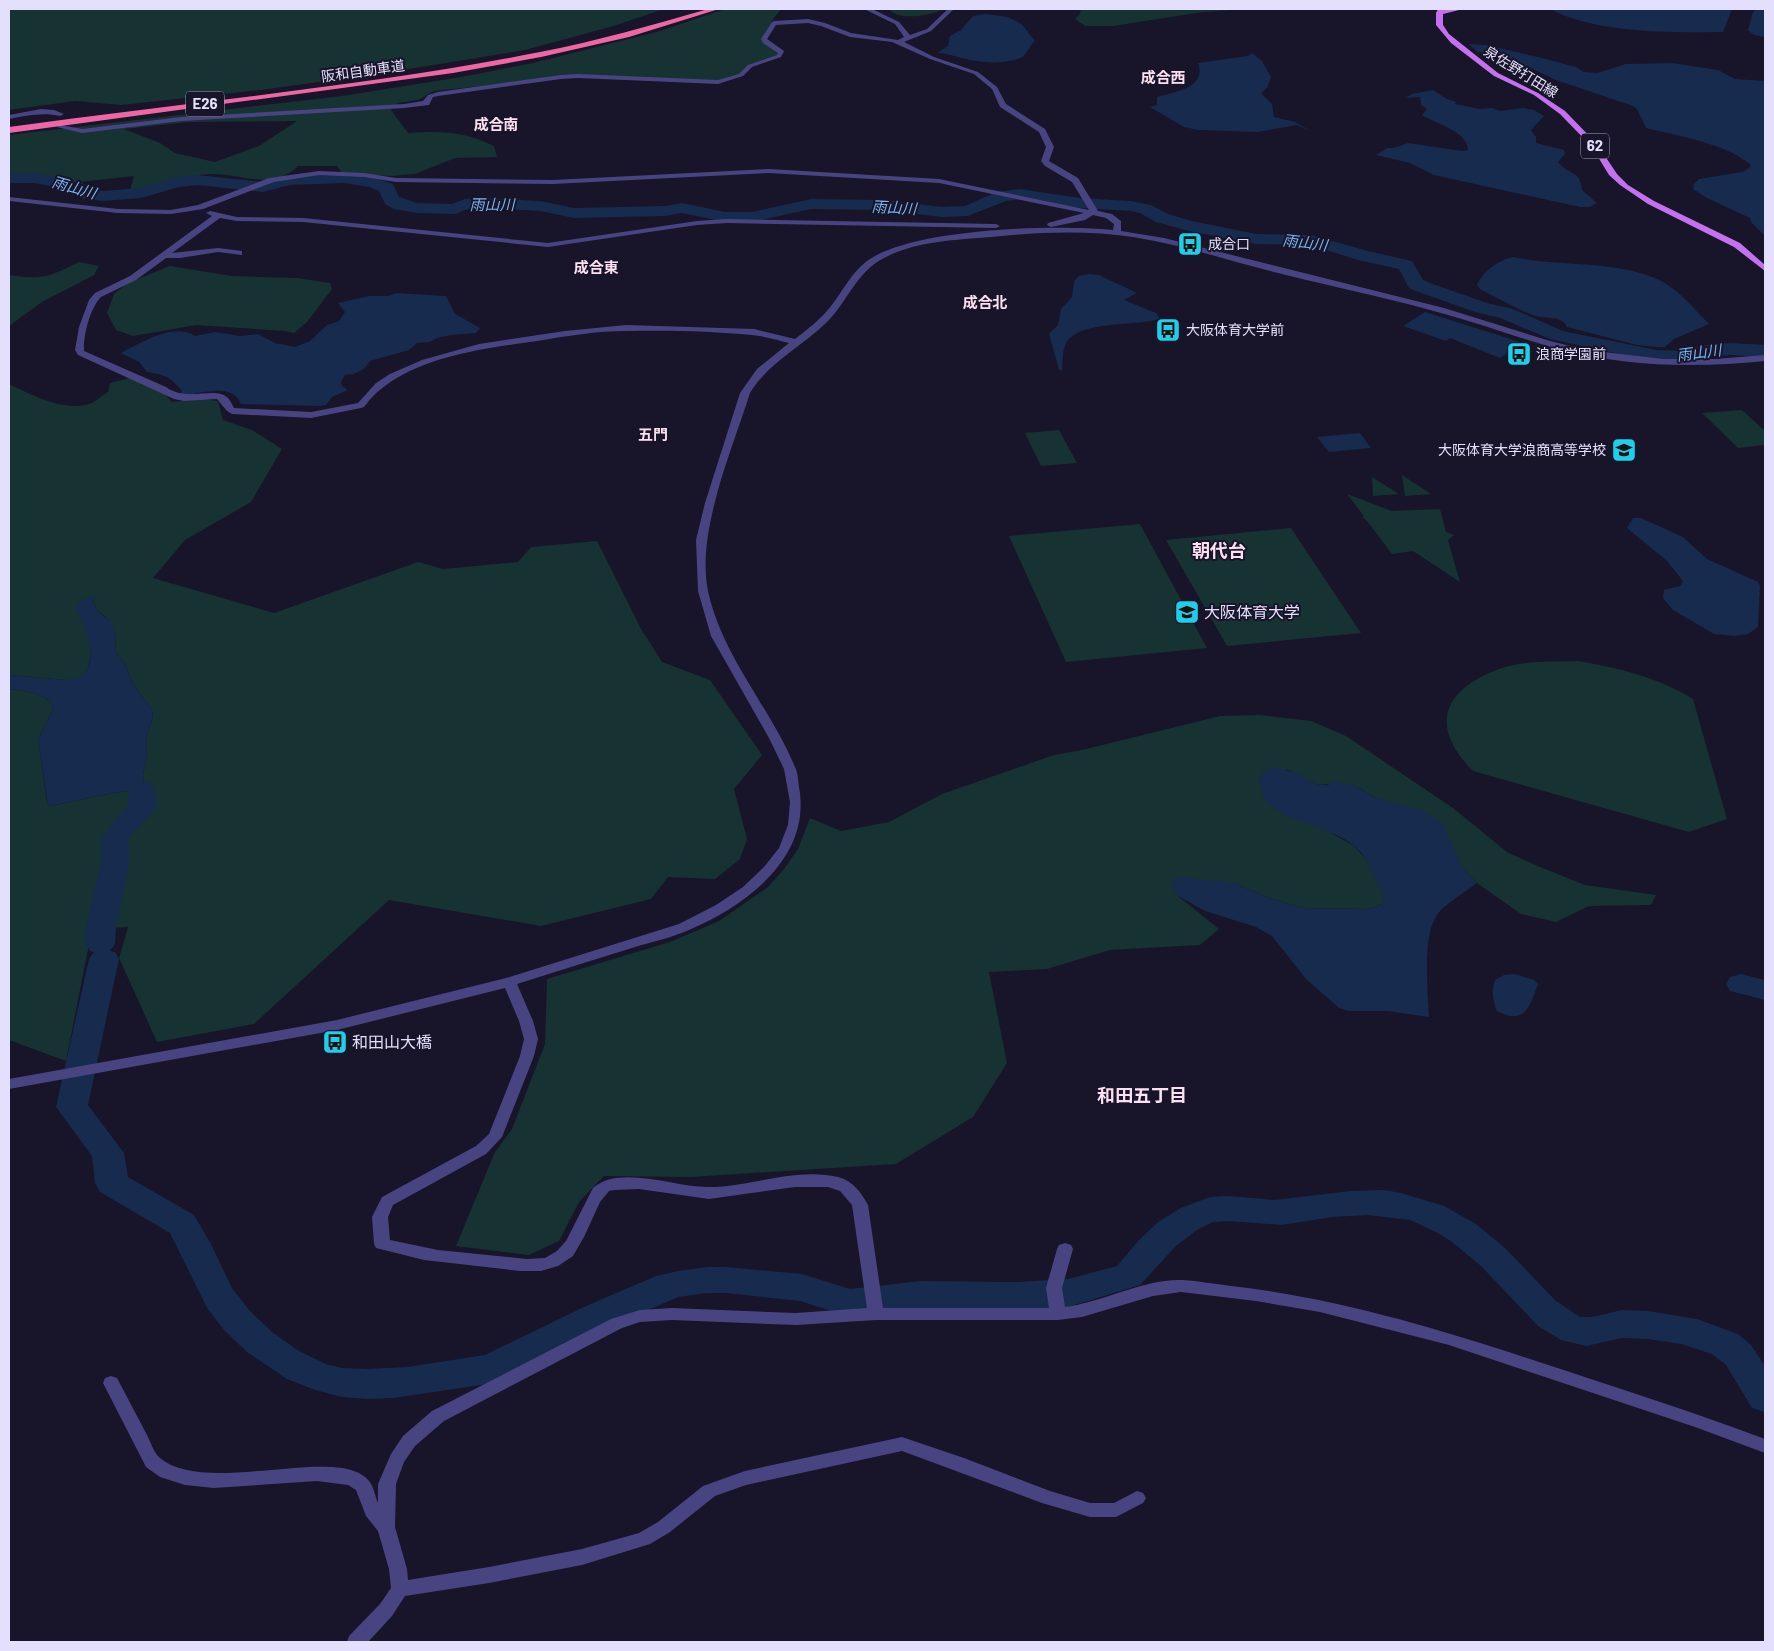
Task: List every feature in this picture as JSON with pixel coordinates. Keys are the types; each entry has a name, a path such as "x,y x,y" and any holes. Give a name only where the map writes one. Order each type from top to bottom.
{"highway":[{"name":"阪和自動車道","path":"471,66 610,34 696,9"},
{"name":"阪和自動車道","path":"9,130 471,66 600,42 715,9"},
{"name":"阪和自動車道","path":"9,124 400,77"}],"main road":[{"name":"泉佐野打田線","path":"1460,9 1440,11 1440,25 1443,31 1502,78 1547,102 1592,143 1606,159 1612,174 1622,183 1657,207 1736,244 1751,254 1765,269"}],"street":[{"path":"867,9 897,23 909,39"},
{"path":"899,42 929,30 951,9"},
{"path":"61,127 82,131 181,119 404,106 426,103 430,96 438,94 561,77 578,76 718,82 741,75 750,66 779,56 782,52 765,42 764,39 771,25 783,21 808,21 823,24 850,35 899,42 932,58 976,72 995,88 1003,105 1042,131 1050,147 1045,161 1076,180 1094,211"},
{"path":"9,117 54,111 60,114"},
{"path":"9,199 47,202 118,212 162,212 189,210 259,184 313,174 364,175 396,180 561,182 769,171 939,181 1094,211 1114,218 1118,222 1116,232"},
{"path":"189,210 237,219 303,220 548,245 712,222 1033,226 1065,223 1082,218 1094,211"},
{"path":"218,215 133,278 98,295 93,300 83,327 78,350 84,356 163,389 170,396 183,398 220,397 228,403 228,408 239,412 312,415 360,405 379,385 393,376 425,362 479,347 566,334 626,328 744,332 796,342"},
{"path":"9,1084 337,1025 509,982 684,927 721,908 748,890 769,870 784,848 794,825 796,802 790,769 775,738 717,636 703,591 701,540 710,503 746,393 752,381 766,364 824,321 852,281 867,264 896,250 942,239 976,235 1040,231 1116,232 1441,310 1574,350 1670,362 1765,358"},
{"path":"162,255 180,256 218,250 240,253"},
{"path":"1751,360 1765,363"},
{"path":"509,982 526,1021 530,1039 527,1056 494,1137 481,1150 387,1201 380,1217 382,1244 400,1250 439,1255 527,1265 547,1264 566,1254 578,1236 596,1196 604,1187 631,1183 709,1193 820,1181 838,1183 852,1192 860,1205 875,1311"},
{"path":"1055,1301 1065,1250"},
{"path":"356,1642 386,1610 400,1588 398,1569 386,1527 387,1484 397,1459 409,1441 438,1416 617,1323 640,1316 672,1314 796,1319 875,1311 1055,1301 1082,1312 1153,1290 1181,1286 1256,1295 1320,1306 1449,1339 1691,1419 1765,1446"},
{"path":"111,1383 152,1462 166,1472 185,1478 214,1481 317,1474 352,1478 363,1486 372,1511 386,1527"},
{"path":"400,1588 490,1575 582,1557 644,1539 664,1527 709,1491 745,1478 902,1444 958,1463 1048,1498 1090,1510 1116,1510 1136,1498"}],"green space":[{"path":"9,9 664,9 610,27 525,50 391,72 261,90 121,105 75,101 9,110"},
{"path":"725,9 781,9 773,19 764,39 782,52 779,56 751,66 741,75 718,82 578,76 434,91 418,100 397,103 391,110 408,133 442,132 472,137 494,146 497,157 455,158 415,174 390,176 342,173 337,166 298,166 288,174 268,180 213,174 130,190 134,176 70,183 38,176 9,177 9,135 342,96 461,77 533,63 660,31","holes":["297,121 259,146 215,162 175,153 160,143 124,129 189,122"]},
{"path":"889,9 944,9 924,15 908,16 894,13"},
{"path":"1081,9 1248,9 1203,12 1113,26 1085,26 1075,19 1080,14"},
{"path":"79,262 99,266 94,275 42,302 9,326 9,275 46,276"},
{"path":"170,266 232,276 297,278 330,283 332,289 307,322 294,333 196,325 133,336 116,330 107,313 114,294 128,283"},
{"path":"130,378 161,390 172,402 202,399 218,401 223,420 252,430 282,449 251,502 185,540 153,578 274,613 418,562 443,569 518,562 531,547 597,541 640,627 662,662 710,680 762,755 734,789 747,839 740,859 715,879 668,877 651,899 541,926 389,900 254,1024 157,1042 119,958 128,927 92,929 66,1061 9,1040 9,689 40,695 54,708 38,739 49,806 107,794 142,790 144,787 143,775 147,755 146,738 153,716 152,710 133,684 125,664 116,652 115,633 106,617 97,610 93,602 95,597 80,616 89,634 91,644 88,667 82,676 66,680 9,675 9,384 49,401 71,406 82,406 92,403 108,392 110,383"},
{"path":"1742,410 1765,431 1765,445 1738,448 1702,413"},
{"path":"1059,430 1077,463 1041,466 1025,433"},
{"path":"1402,475 1431,494 1405,496"},
{"path":"1372,477 1399,494 1373,496"},
{"path":"1347,494 1392,511 1440,509 1446,532 1454,535 1448,540 1460,582 1413,551 1392,554 1362,517 1364,516"},
{"path":"1140,524 1207,648 1066,662 1009,536"},
{"path":"1291,528 1361,633 1227,646 1166,540"},
{"path":"1578,661 1637,674 1680,691 1693,699 1727,819 1689,832 1473,771 1459,755 1450,739 1447,725 1448,711 1454,699 1465,688 1480,678 1508,666 1538,662"},
{"path":"1260,715 1311,721 1346,736 1453,808 1507,852 1540,867 1585,885 1656,895 1651,905 1589,906 1556,922 1521,914 1477,883 1464,870 1457,857 1390,802 1376,798 1354,785 1316,784 1286,769 1333,834 1354,846 1368,861 1384,896 1383,903 1366,909 1303,908 1266,897 1235,883 1178,896 1219,929 1200,945 1110,950 1047,969 989,972 1007,1063 973,1117 896,1164 691,1177 604,1176 579,1202 559,1241 529,1255 456,1246 495,1152 512,1129 545,1044 547,979 670,942 719,921 768,887 784,869 798,849 810,818 841,831 889,822 942,794 1054,755 1082,750 1220,716"}],"water":[{"path":"1550,9 1732,9 1723,32 1703,32 1634,30 1611,27 1568,17"},
{"path":"1757,9 1765,9 1765,37 1754,35 1748,30 1753,12"},
{"path":"985,14 1012,19 1025,28 1035,40 1023,57 1002,62 982,62 937,53 948,46 950,36 961,30 973,16"},
{"path":"1468,44 1486,45 1542,58 1576,67 1584,72 1597,73 1626,64 1672,63 1718,70 1735,79 1765,81 1765,236 1751,222 1750,218 1707,198 1693,189 1694,184 1699,179 1742,172 1748,169 1751,165 1740,157 1701,141 1646,128 1637,109 1633,106 1556,80 1509,58 1478,52"},
{"path":"1252,53 1262,61 1271,77 1267,88 1261,93 1272,104 1274,117 1295,122 1311,131 1297,125 1257,132 1199,130 1184,127 1150,107 1157,105 1157,97 1188,88 1194,83 1200,71 1198,63 1248,56"},
{"path":"1433,90 1447,99 1456,102 1455,104 1480,109 1492,108 1500,111 1523,108 1534,110 1544,116 1531,130 1536,137 1536,143 1564,150 1565,154 1558,162 1577,176 1582,190 1597,203 1590,207 1580,207 1434,175 1410,163 1376,155 1387,148 1394,148 1408,143 1462,151 1468,150 1467,143 1457,133 1422,115 1427,109 1421,105 1420,97 1405,98 1412,94"},
{"path":"1513,257 1608,267 1644,274 1668,285 1687,301 1709,324 1674,339 1665,347 1637,345 1567,327 1565,323 1557,319 1535,316 1480,289 1477,285 1487,271 1497,263"},
{"path":"1099,275 1137,293 1124,300 1156,313 1159,317 1149,321 1093,328 1071,337 1065,346 1062,370 1059,370 1049,334 1058,325 1061,309 1072,297 1074,281 1079,276"},
{"path":"397,293 446,296 455,314 480,328 476,333 451,335 437,338 430,342 417,343 409,350 370,361 364,369 354,374 345,375 341,382 342,386 348,390 332,397 326,405 241,404 237,397 223,391 180,395 182,391 170,379 163,375 147,372 139,362 121,353 158,336 178,331 187,332 195,336 215,332 240,336 258,334 275,343 295,347 310,341 327,325 339,321 345,312 338,303 369,296 388,296"},
{"path":"1425,312 1523,343 1500,358 1450,338 1446,341 1403,326"},
{"path":"1360,433 1371,448 1329,452 1317,437"},
{"path":"1633,518 1641,518 1683,537 1707,559 1758,582 1760,586 1758,627 1748,634 1735,636 1714,634 1673,610 1663,598 1664,590 1680,586 1683,581 1667,561 1627,528"},
{"path":"95,596 93,602 97,610 112,623 115,633 116,652 125,664 133,684 152,710 153,716 146,738 147,755 143,775 144,787 142,790 107,794 48,806 38,739 54,708 40,695 9,689 9,675 66,680 78,677 86,671 90,662 89,640 75,609 79,601"},
{"path":"1274,767 1297,773 1316,784 1328,785 1334,781 1354,785 1376,798 1422,810 1442,823 1464,870 1477,883 1444,907 1434,920 1430,932 1427,962 1429,1017 1388,1011 1349,1011 1339,1008 1306,979 1272,936 1256,927 1205,911 1178,896 1171,885 1176,877 1235,883 1266,897 1303,908 1366,909 1383,903 1381,890 1364,856 1358,849 1343,838 1280,812 1261,794 1263,789 1258,781 1263,772"},
{"path":"1514,974 1534,980 1538,984 1529,1006 1520,1015 1514,1016 1497,1011 1493,992 1495,980 1504,975"}],"waterway":[{"name":"雨山川","path":"9,178 35,178 75,186 86,194 103,196 141,193 177,182 197,180 263,187 290,180 344,178 373,182 387,188 391,200 400,205 417,208 455,209 465,204 484,203 540,206 574,213 665,211 682,208 725,217 752,217 811,204 882,205 942,212 968,211 1002,196 1020,194 1080,203 1131,206 1145,209 1162,218 1189,226 1256,239 1311,240 1364,256 1406,265 1416,284 1423,287 1482,308 1506,313 1557,335 1603,346 1656,356 1688,357 1707,351 1731,349 1765,351"},
{"path":"100,944 101,928 115,864 115,837 142,807 142,790"},
{"path":"104,959 72,1107 108,1153 112,1183 182,1224 194,1244 219,1298 247,1332 286,1361 300,1369 330,1380 355,1384 407,1382 464,1374 495,1367 599,1316 668,1286 707,1280 726,1280 802,1288 832,1299 850,1303 921,1295 1014,1296 1068,1293 1128,1276 1151,1249 1170,1231 1185,1221 1210,1210 1228,1208 1282,1213 1332,1205 1368,1202 1401,1205 1417,1209 1448,1223 1486,1251 1537,1304 1558,1322 1574,1330 1592,1331 1622,1324 1648,1325 1697,1333 1725,1344 1739,1355 1765,1397"},
{"path":"1741,984 1765,990"}],"place":[{"name":"成合口","path":"1190,244"},
{"name":"大阪体育大学前","path":"1168,330"},
{"name":"浪商学園前","path":"1519,354"},
{"name":"大阪体育大学浪商高等学校","path":"1624,450"},
{"name":"大阪体育大学","path":"1187,612"},
{"name":"和田山大橋","path":"335,1042"}],"district":[{"name":"成合西","path":"1163,78"},
{"name":"成合南","path":"496,125"},
{"name":"成合東","path":"596,268"},
{"name":"成合北","path":"985,303"},
{"name":"五門","path":"653,435"},
{"name":"朝代台","path":"1219,551"},
{"name":"和田五丁目","path":"1142,1096"}]}
